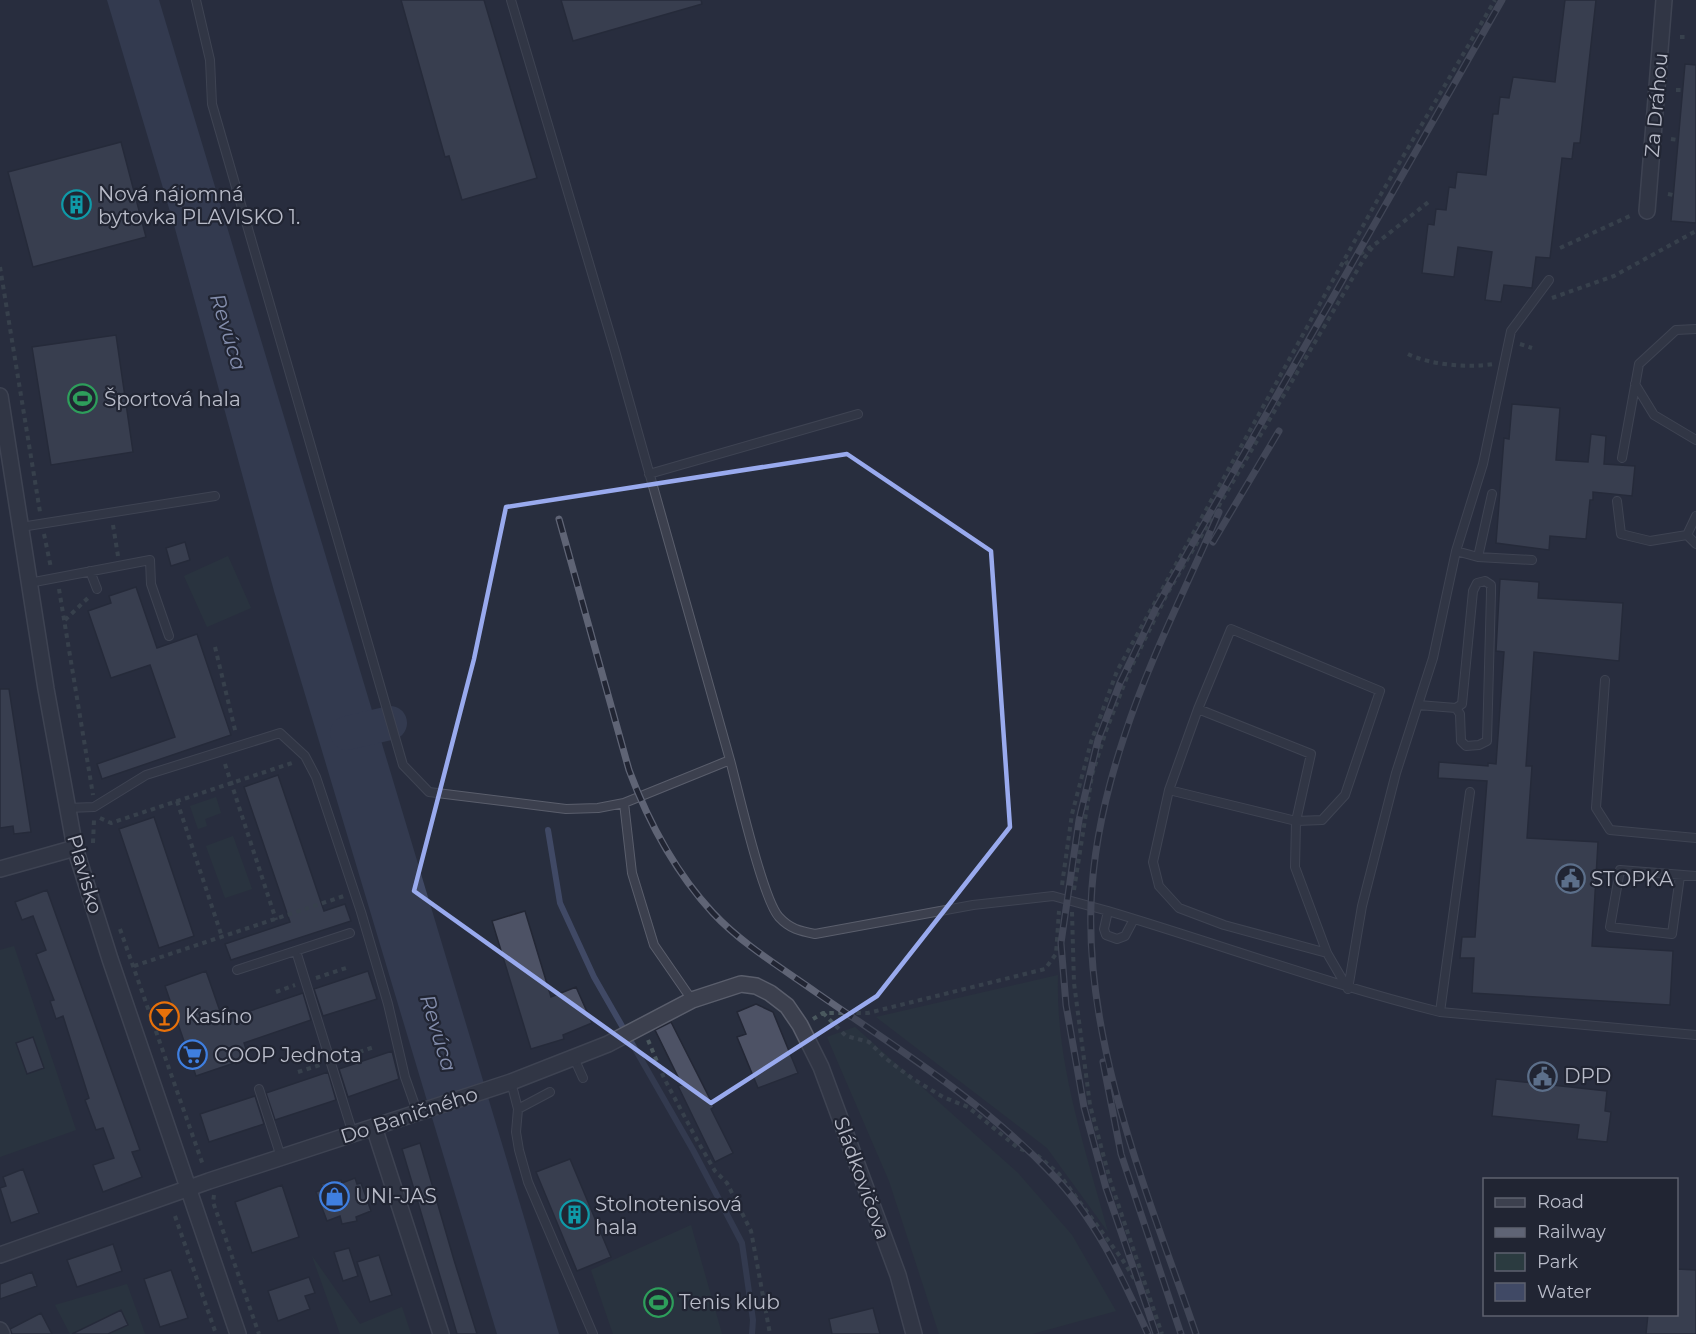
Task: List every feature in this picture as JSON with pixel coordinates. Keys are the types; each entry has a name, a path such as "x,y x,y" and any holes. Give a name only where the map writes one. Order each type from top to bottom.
{"street":[{"name":"Za Dráhou","path":"1647,211 1664,0"},
{"name":"Plavisko","path":"0,396 29,582 75,848 187,1188 238,1334"},
{"path":"0,869 75,848"},
{"name":"Do Baničného","path":"0,1255 187,1188 511,1082 608,1044 692,1000 727,987 741,984 756,986 787,1006 800,1025"},
{"name":"Sládkovičova","path":"800,1025 821,1067 898,1275 914,1334"},
{"path":"374,1127 441,1334"}],"lane":[{"path":"196,0 208,49 212,104 403,765 429,792 566,809 598,808 624,803 729,760"},
{"path":"511,0 649,474 766,889 777,915 794,930 815,934 974,905 1053,896 1134,919 1348,989 1440,1012 1696,1035"},
{"path":"1348,989 1362,906 1396,773 1433,658 1456,551 1483,464 1511,331 1549,280"},
{"path":"1622,458 1639,364 1676,330 1696,329"},
{"path":"1635,384 1654,415 1696,440"},
{"path":"649,474 858,414"},
{"path":"1478,557 1492,494"},
{"path":"21,527 215,496"},
{"path":"1617,501 1621,534 1650,541 1687,535"},
{"path":"1687,535 1696,516"},
{"path":"1687,535 1696,544"},
{"path":"1456,551 1478,557 1532,560"},
{"path":"29,582 150,560 151,584 169,636"},
{"path":"90,571 97,589"},
{"path":"1418,705 1456,708 1462,704 1473,591 1477,583 1485,581 1491,585 1487,741 1479,745 1467,746 1461,741 1460,714 1456,708"},
{"path":"1169,790 1296,821 1322,820 1345,795 1380,691 1231,629 1198,709 1169,790 1153,862 1159,886 1179,908 1224,925 1328,953"},
{"path":"1605,680 1596,808 1610,830 1696,838"},
{"path":"1198,709 1311,754 1296,821 1295,867 1328,953 1348,989"},
{"path":"67,808 94,807 146,775 280,733 308,760 316,777 354,892 421,1112"},
{"path":"1440,1012 1470,792"},
{"path":"624,803 632,873 654,945 692,1000"},
{"path":"1680,876 1672,934 1610,927 1620,870 1696,876"},
{"path":"1108,911 1104,929 1110,938 1125,936 1134,919"},
{"path":"237,970 350,933"},
{"path":"296,951 353,1134"},
{"path":"574,1058 583,1078"},
{"path":"511,1082 518,1109 516,1132 528,1182 593,1334"},
{"path":"258,1089 281,1157"},
{"path":"518,1109 550,1092"}],"path":[{"path":"800,1025 823,1014 868,1013 1045,969 1056,954 1060,898 1072,814 1091,742 1117,671 1342,265 1495,0"},
{"path":"1680,37 1687,37"},
{"path":"1676,90 1682,90"},
{"path":"1671,139 1678,140"},
{"path":"1342,265 1378,242 1431,201"},
{"path":"1560,248 1625,218 1647,211"},
{"path":"1532,304 1614,276 1696,231"},
{"path":"1408,354 1416,358 1463,365 1503,361"},
{"path":"111,513 119,565"},
{"path":"65,620 97,589"},
{"path":"215,647 239,745"},
{"path":"223,750 231,783 276,920"},
{"path":"94,815 111,823 308,760"},
{"path":"177,801 222,937"},
{"path":"134,966 354,892"},
{"path":"823,1014 846,1036 869,1042 885,1058 913,1079 943,1097 968,1107 1018,1148 1037,1155 1059,1174 1122,1259 1152,1306"},
{"path":"640,1028 664,1078 715,1171 727,1182 751,1231 770,1334"},
{"path":"175,1216 216,1334"}],"highlighted area":[{"path":"847,454 991,551 1010,827 877,996 711,1103 414,891 474,659 506,507"}],"green space":[{"path":"228,556 251,608 207,627 184,576"},
{"path":"216,797 221,813 205,819 207,826 198,829 190,806"},
{"path":"233,836 252,889 225,898 206,846"},
{"path":"14,946 76,1130 0,1157 0,950"},
{"path":"1058,975 1058,1008 1066,1072 1081,1137 1108,1232 1047,1148 876,1017"},
{"path":"855,1027 1018,1173 1072,1235 1116,1311 1032,1334 939,1334 889,1181 827,1037"},
{"name":"Tenis klub","path":"691,1225 722,1334 613,1334 591,1270"},
{"path":"312,1256 360,1324 402,1307 411,1334 340,1334"},
{"path":"127,1284 145,1334 70,1334 55,1305"}],"water":[{"path":"107,0 159,0 559,1334 497,1334 274,591 174,225"}],"building":[{"path":"401,0 484,0 537,178 462,200 449,156 445,157"},
{"path":"561,0 701,0 702,4 573,41"},
{"path":"1565,0 1596,0 1580,143 1574,143 1572,159 1562,158 1550,258 1536,257 1532,288 1504,285 1501,302 1485,300 1492,252 1458,247 1454,277 1422,273 1428,224 1434,225 1436,209 1446,210 1449,187 1455,188 1457,172 1486,175 1493,114 1498,114 1500,97 1509,98 1513,77 1555,82"},
{"path":"1685,64 1696,65 1696,223 1671,221"},
{"name":"Nová nájomná bytovka PLAVISKO 1.","path":"121,142 146,237 33,267 8,172"},
{"name":"Športová hala","path":"116,335 133,452 51,465 32,347"},
{"path":"1512,404 1560,408 1556,460 1588,462 1591,434 1606,436 1604,464 1635,466 1632,496 1593,492 1586,539 1550,536 1549,550 1496,543 1504,438 1509,439"},
{"path":"185,542 190,560 171,566 166,548"},
{"path":"1500,579 1539,582 1538,598 1623,603 1619,661 1534,652 1526,766 1532,766 1527,838 1598,842 1592,946 1673,951 1670,1005 1472,993 1474,958 1460,958 1462,937 1475,937 1487,781 1438,778 1439,762 1488,766 1488,763 1496,764 1504,652 1496,651"},
{"path":"136,587 157,648 197,634 231,735 102,779 97,764 175,737 150,665 111,678 88,611 111,603 109,596"},
{"path":"0,689 9,689 31,832 14,834 13,826 0,828"},
{"path":"278,775 324,911 345,904 351,921 231,960 225,944 290,922 244,787"},
{"path":"154,817 194,936 159,948 119,829"},
{"path":"47,890 140,1150 132,1152 142,1177 103,1192 93,1165 114,1158 103,1128 96,1130 85,1100 89,1098 63,1016 56,1019 50,1001 54,1000 36,954 46,950 33,916 22,920 15,902"},
{"path":"525,911 551,997 576,987 592,1023 563,1035 564,1039 531,1049 492,921"},
{"path":"206,971 223,1020 303,993 311,1020 244,1043 249,1058 196,1076 165,986"},
{"path":"368,971 377,999 323,1016 314,989"},
{"path":"756,1004 773,1012 798,1073 758,1088 737,1037 746,1034 737,1012"},
{"path":"671,1022 714,1107 711,1109 733,1153 715,1162 678,1086 682,1085 655,1030"},
{"path":"33,1037 44,1068 27,1074 16,1043"},
{"path":"392,1051 399,1079 348,1097 339,1069"},
{"path":"328,1072 336,1100 275,1120 266,1093"},
{"path":"1496,1079 1607,1091 1605,1111 1611,1112 1607,1142 1577,1139 1579,1125 1492,1116"},
{"path":"255,1096 264,1124 209,1142 200,1114"},
{"path":"420,1143 477,1334 457,1334 402,1149"},
{"name":"Stolnotenisová hala","path":"570,1159 611,1257 577,1271 536,1172"},
{"path":"23,1169 39,1213 11,1223 0,1188 6,1186 3,1177"},
{"path":"355,1178 357,1184 361,1183 371,1211 356,1217 357,1221 342,1224 340,1216 327,1221 316,1192 323,1189 321,1184 341,1180 342,1183"},
{"path":"282,1185 299,1237 252,1253 235,1202"},
{"path":"113,1244 122,1271 77,1287 67,1260"},
{"path":"349,1248 358,1276 343,1281 334,1252"},
{"path":"379,1255 392,1295 370,1302 357,1262"},
{"path":"1678,1269 1696,1270 1696,1334 1646,1334 1648,1316 1678,1316"},
{"path":"171,1270 188,1318 160,1327 144,1279"},
{"path":"32,1272 37,1286 0,1299 0,1284"},
{"path":"309,1277 315,1293 305,1296 310,1309 278,1321 268,1291"},
{"path":"873,1308 880,1334 832,1334 829,1319"},
{"path":"121,1310 128,1325 108,1334 72,1334"},
{"path":"41,1313 52,1334 12,1334 10,1329"}],"waterway":[{"name":"Revúca","path":"347,733 390,723"},
{"name":"Revúca","path":"548,830 560,903 594,977 693,1150 742,1243 753,1320 752,1334"}],"railway":[{"path":"1156,1334 1106,1188 1084,1107 1066,1005 1061,943 1079,820 1098,740 1120,683 1156,608 1502,0"},
{"path":"1213,542 1279,431"},
{"path":"1196,1334 1141,1177 1110,1069 1099,1014 1092,959 1091,905 1094,862 1102,820 1124,737 1157,651 1219,512"},
{"path":"559,519 629,770 654,827 687,881 713,913 750,946 938,1077 1024,1146 1081,1208 1106,1248 1148,1334"},
{"path":"1103,1062 1121,1154 1181,1334"}],"place":[{"name":"Nová nájomná bytovka PLAVISKO 1.","path":"77,205"},
{"name":"Športová hala","path":"83,399"},
{"name":"STOPKA","path":"1570,879"},
{"name":"Kasíno","path":"164,1016"},
{"name":"COOP Jednota","path":"193,1055"},
{"name":"DPD","path":"1543,1076"},
{"name":"UNI-JAS","path":"334,1196"},
{"name":"Stolnotenisová hala","path":"574,1215"},
{"name":"Tenis klub","path":"658,1302"}]}
